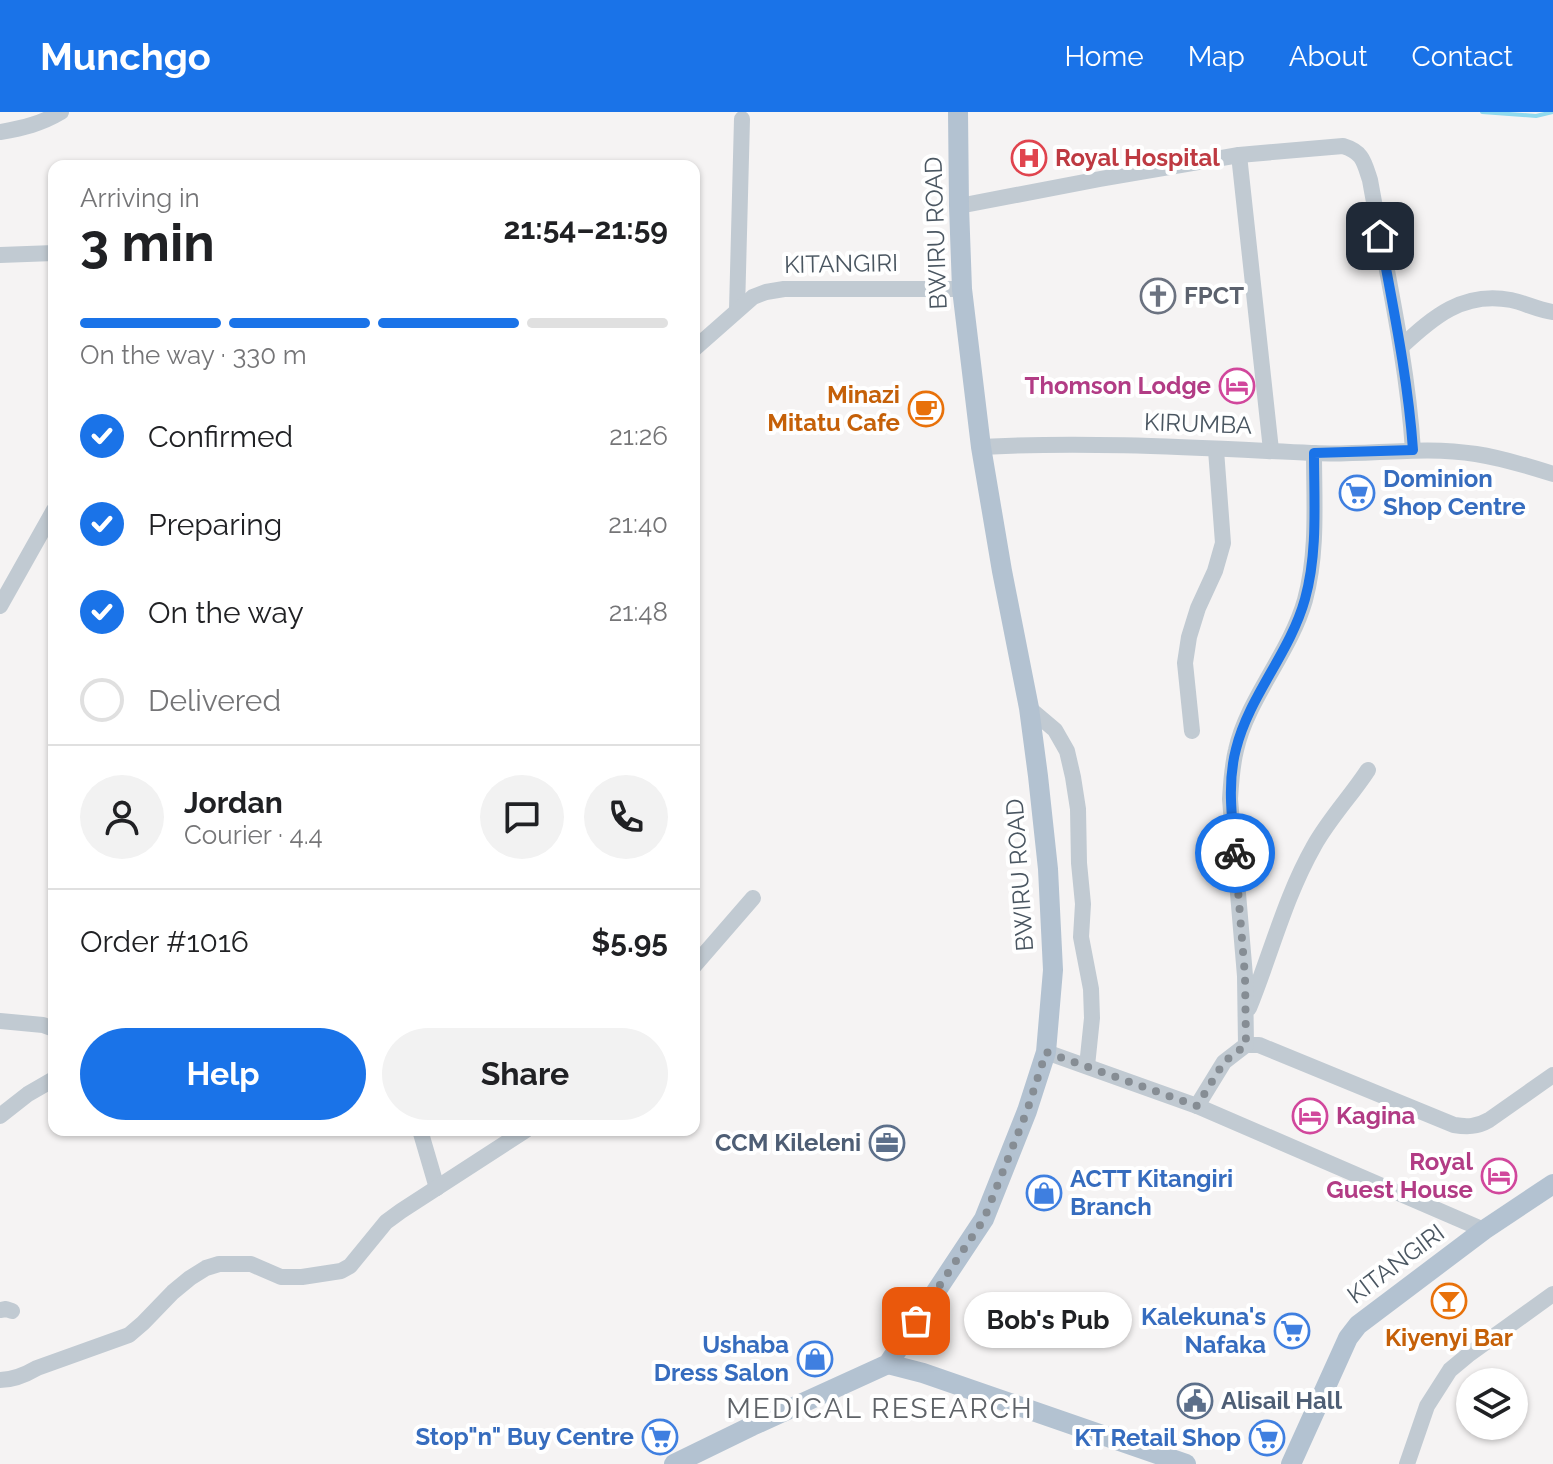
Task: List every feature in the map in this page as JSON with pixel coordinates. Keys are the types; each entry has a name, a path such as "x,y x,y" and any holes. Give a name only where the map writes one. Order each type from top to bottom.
{"main road":[{"name":"BWIRU ROAD","path":"888,1364 984,1219 1027,1111 1046,1052 1053,970 1048,869 1029,708 981,447 962,289 958,112"},
{"name":"KITANGIRI","path":"1291,1464 1348,1338 1358,1325 1484,1230 1553,1184"},
{"path":"674,1464 888,1364 923,1373 1186,1464"}],"street":[{"path":"0,132 28,128 61,112"},
{"path":"737,310 742,119"},
{"path":"959,206 1239,155 1343,146 1355,149 1363,158 1370,180 1401,347 1413,450"},
{"path":"1239,155 1271,450"},
{"path":"0,255 48,253"},
{"name":"KITANGIRI","path":"700,344 753,297 766,292 784,289 962,289"},
{"path":"1401,347 1428,321 1445,310 1467,302 1486,298 1510,300 1553,312"},
{"name":"KIRUMBA","path":"981,447 1093,444 1314,453 1413,450 1474,453 1553,474"},
{"path":"1192,731 1185,663 1189,637 1198,608 1221,557 1223,543 1216,450"},
{"path":"1246,1045 1245,976 1230,799 1232,777 1236,749 1250,713 1286,648 1304,602 1314,549 1314,453"},
{"path":"0,606 48,521"},
{"path":"1029,708 1055,730 1067,751 1073,777 1078,809 1083,904 1081,937 1091,989 1092,1018 1087,1066"},
{"path":"1246,1017 1297,879 1315,844 1368,770"},
{"path":"700,959 753,898"},
{"path":"0,1021 48,1027"},
{"path":"1197,1106 1224,1062 1246,1045 1259,1045 1463,1127 1480,1125 1489,1120 1553,1075"},
{"path":"1046,1052 1197,1106 1484,1230"},
{"path":"0,1116 48,1082"},
{"path":"422,1136 437,1188"},
{"path":"0,1380 24,1375 129,1335 173,1292 206,1268 219,1264 251,1264 281,1277 341,1271 350,1266 386,1222 517,1136"},
{"path":"1407,1464 1427,1406 1450,1370 1553,1294"}],"waterway":[{"path":"1482,112 1536,116 1553,112"}],"way so far":[{"path":"916,1321 984,1219 1027,1111 1046,1052 1197,1106 1224,1062 1246,1045 1245,976 1235,853"}],"place":[{"name":"Royal Hospital","path":"1029,158"},
{"name":"FPCT","path":"1158,296"},
{"name":"Thomson Lodge","path":"1237,386"},
{"name":"Minazi Mitatu Cafe","path":"926,409"},
{"name":"Dominion Shop Centre","path":"1357,493"},
{"name":"Kagina","path":"1310,1116"},
{"name":"CCM Kileleni","path":"887,1143"},
{"name":"Royal Guest House","path":"1499,1176"},
{"name":"ACTT Kitangiri Branch","path":"1044,1193"},
{"name":"Kiyenyi Bar","path":"1449,1301"},
{"name":"Bob's Pub","path":"916,1321"},
{"name":"Kalekuna's Nafaka","path":"1292,1331"},
{"name":"Ushaba Dress Salon","path":"815,1359"},
{"name":"Alisail Hall","path":"1195,1401"},
{"name":"Stop\"n\" Buy Centre","path":"660,1437"},
{"name":"KT Retail Shop","path":"1267,1438"}],"district":[{"name":"MEDICAL RESEARCH","path":"880,1408"}],"route":[{"path":"1235,853 1230,799 1236,749 1250,713 1286,648 1304,602 1310,576 1314,549 1314,453 1413,450 1401,347 1380,236"}]}
